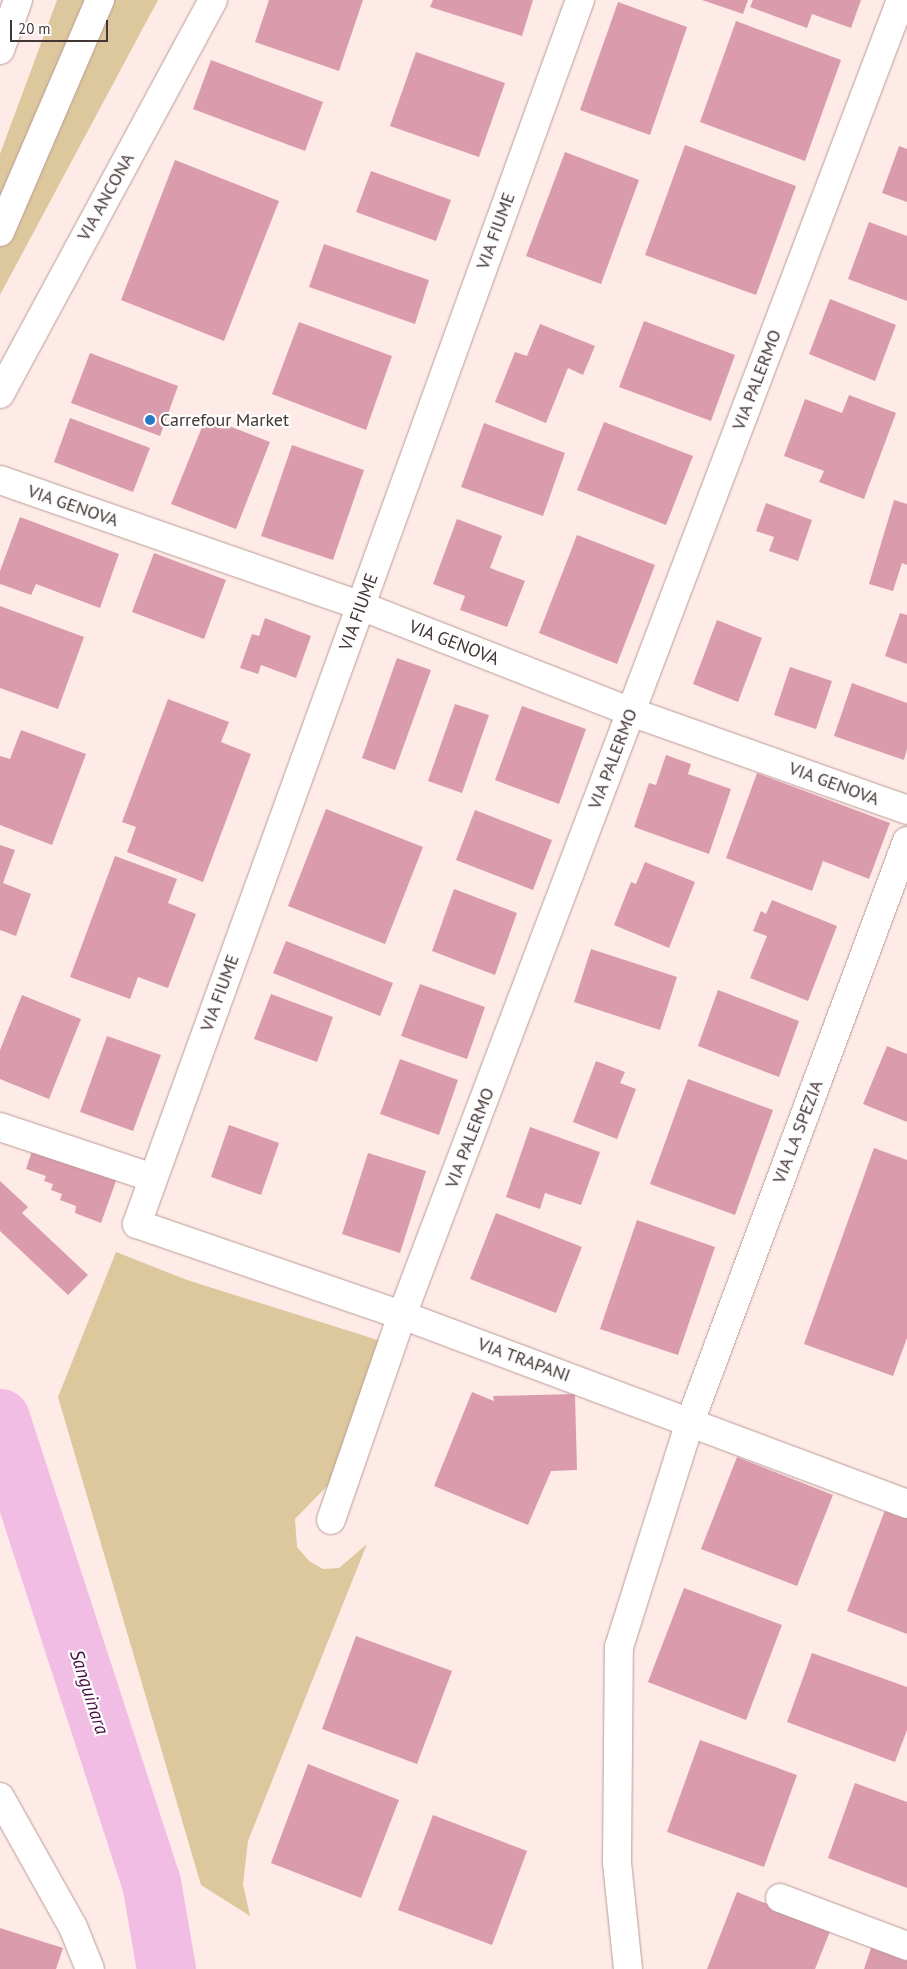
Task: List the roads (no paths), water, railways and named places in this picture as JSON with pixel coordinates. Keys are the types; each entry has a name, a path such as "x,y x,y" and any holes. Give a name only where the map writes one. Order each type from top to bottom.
{"street":[{"path":"0,50 18,0"},
{"path":"0,232 100,0"},
{"name":"VIA ANCONA","path":"2,383 213,0"},
{"name":"VIA FIUME","path":"137,1224 580,0"},
{"name":"VIA PALERMO","path":"331,1520 402,1315 900,0"},
{"name":"VIA GENOVA","path":"0,480 361,606 631,712 907,810"},
{"name":"VIA LA SPEZIA","path":"628,1969 617,1862 619,1647 690,1422 907,841"},
{"path":"0,1126 153,1178"},
{"name":"VIA TRAPANI","path":"137,1224 402,1315 907,1504"},
{"path":"0,1797 73,1927 90,1969"},
{"path":"780,1898 907,1946"}],"waterway":[{"name":"Sanguinara","path":"0,1418 151,1882 166,1969"}],"place":[{"name":"Carrefour Market","path":"150,420"}]}
